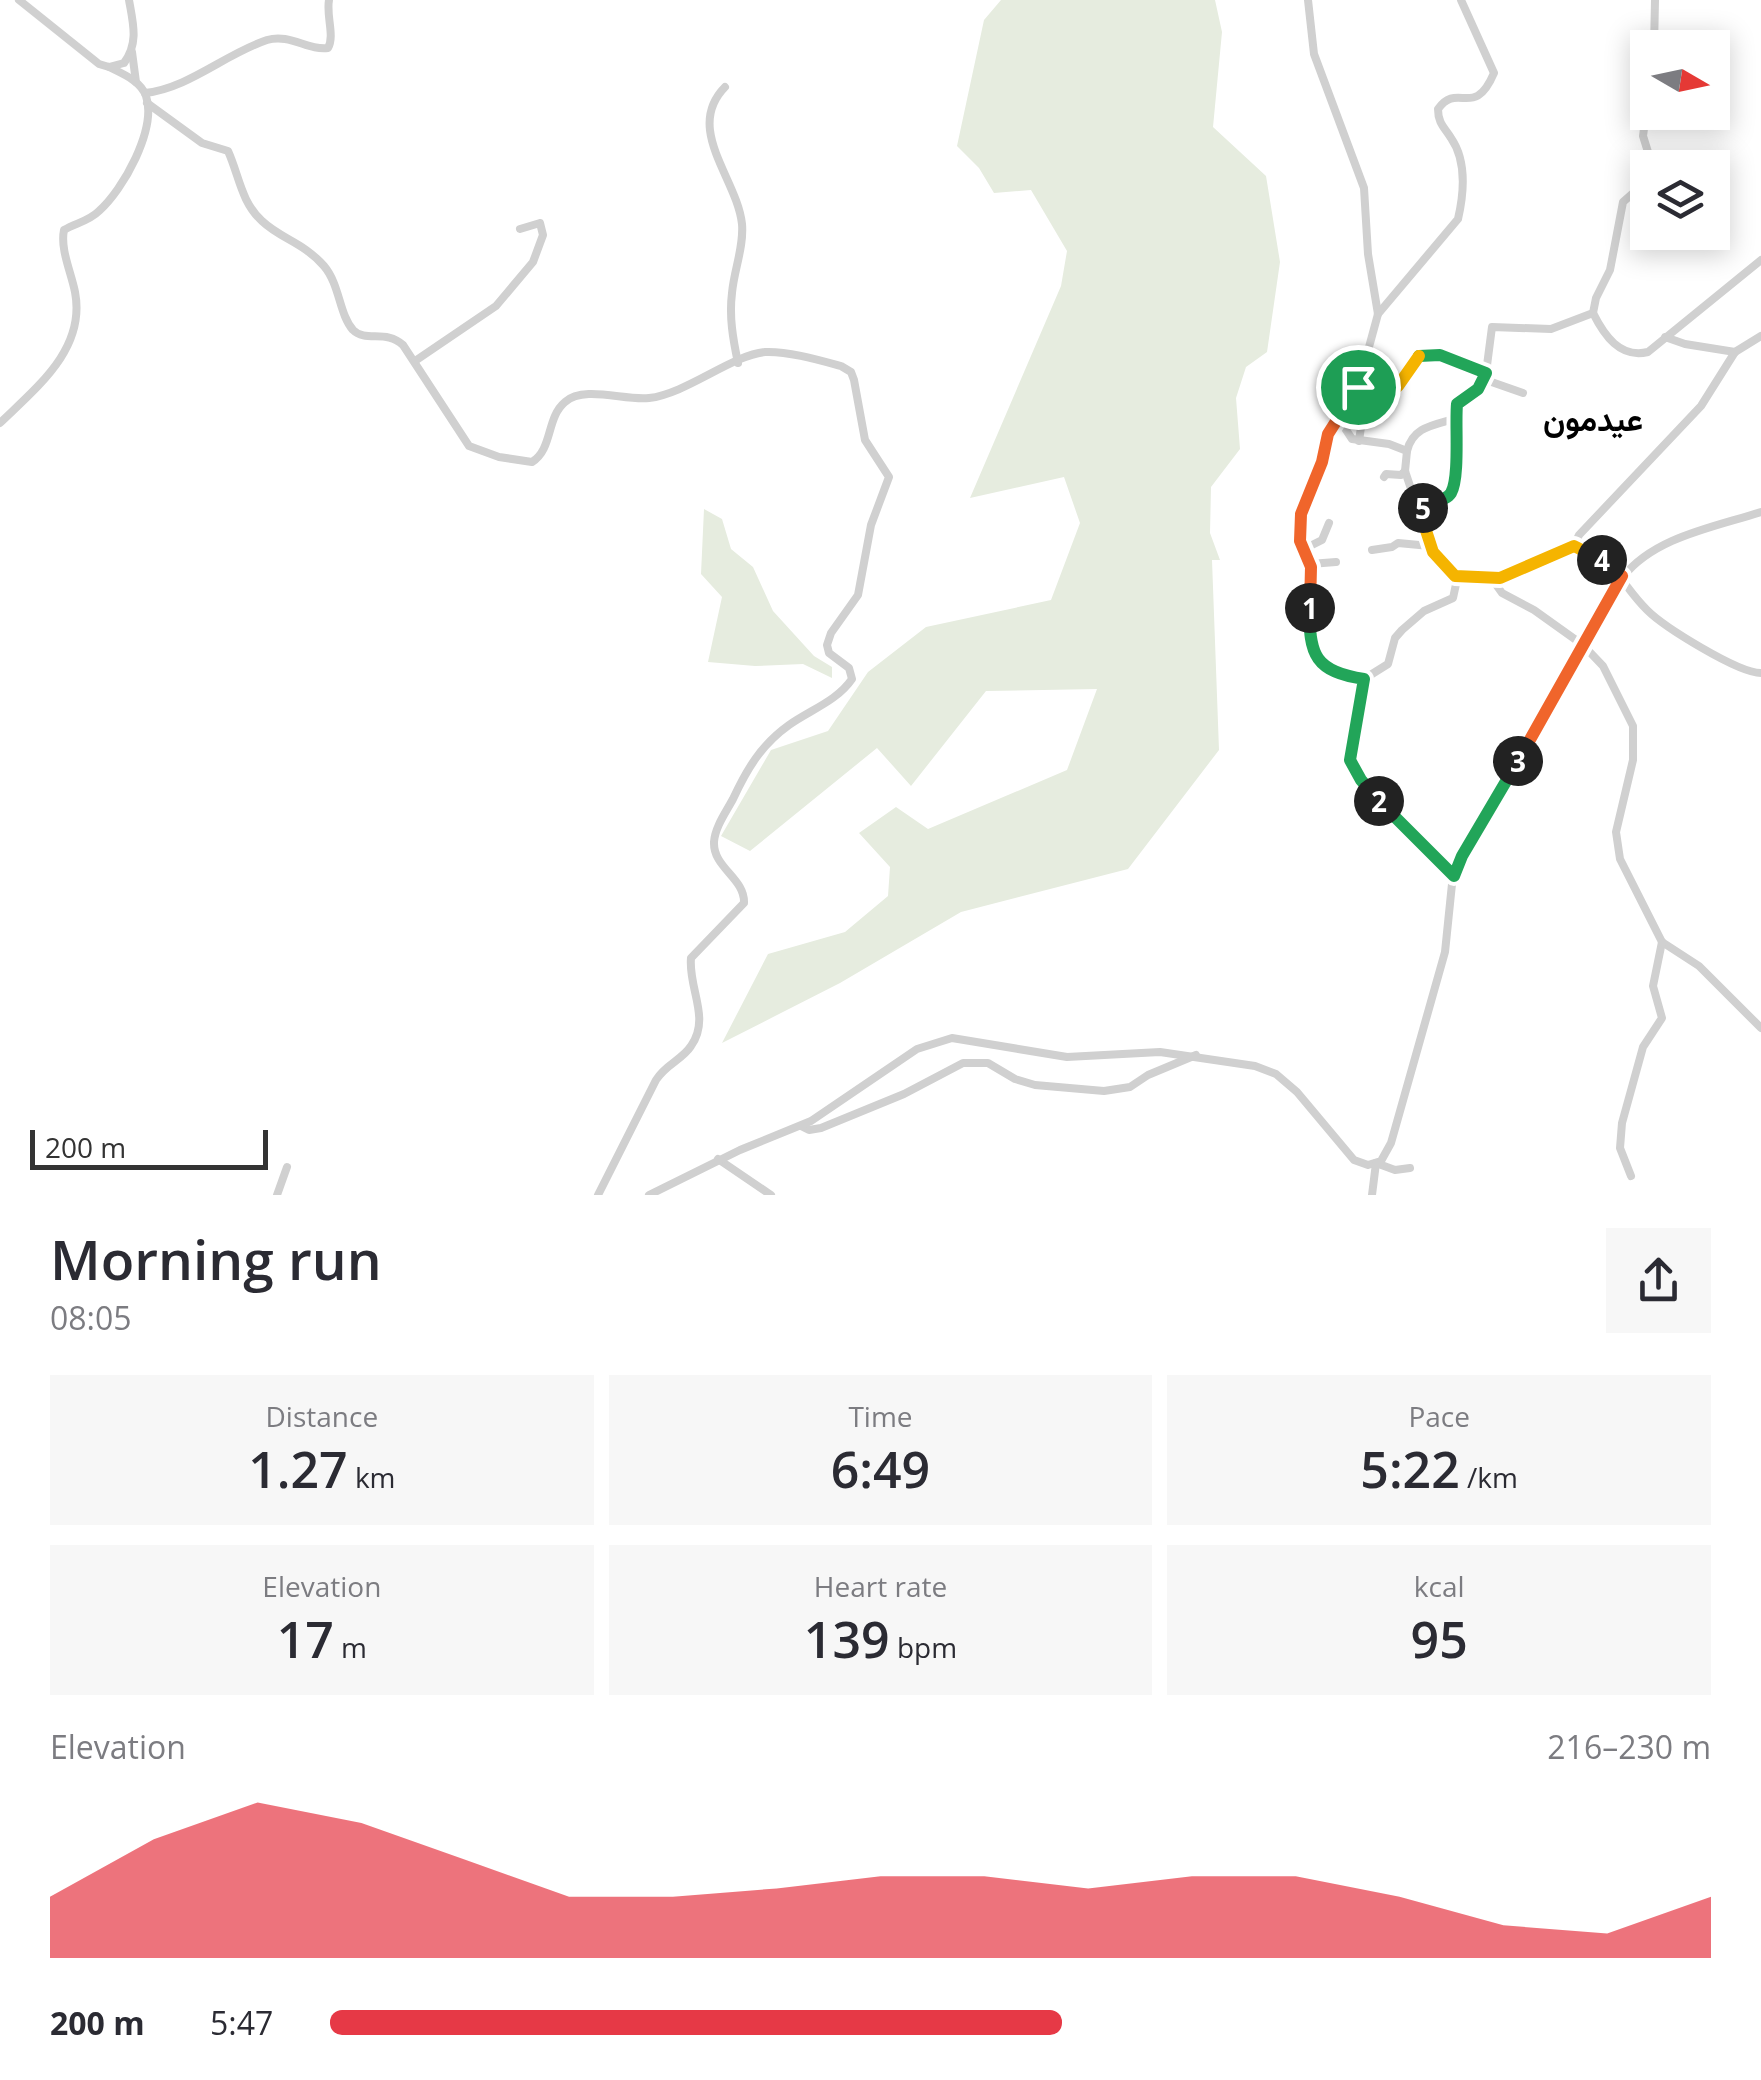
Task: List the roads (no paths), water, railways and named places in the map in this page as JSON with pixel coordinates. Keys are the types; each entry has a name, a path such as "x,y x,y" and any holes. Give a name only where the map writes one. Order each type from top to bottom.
{"street":[{"path":"18,0 98,64 136,82"},
{"path":"129,0 136,82 146,98 196,139 228,151 250,207 264,223 301,244 324,266 336,283 350,326 365,336 392,336 415,360 469,446 526,463 536,460 553,421 569,399 584,395 651,398 766,352 847,369 857,388 866,440 886,469 888,485 871,524 858,594 827,645 829,653 849,668 852,679 843,690 786,726 760,750 719,825 714,844 716,855 742,889 744,903 691,958 700,1014 694,1042 663,1069 598,1195"},
{"path":"146,98 274,38 328,48 329,0"},
{"path":"1308,0 1314,54 1364,188 1368,254 1378,314"},
{"path":"1458,575 1453,598 1424,611 1408,624 1396,638 1388,664 1364,679 1334,673 1321,665 1314,654 1309,625 1310,564 1299,530 1301,514 1322,462 1328,434 1358,387 1378,314 1458,219 1462,200 1461,157 1442,128 1438,109 1448,100 1479,98 1486,93 1494,73 1460,0"},
{"path":"1654,30 1655,0"},
{"path":"109,68 124,63 132,52"},
{"path":"725,87 713,99 709,134 732,184 742,225 732,294 731,331 738,362"},
{"path":"0,423 44,379 70,344 78,320 63,233 102,209 130,172 144,130 146,98"},
{"path":"1420,512 1452,490 1459,400 1478,389 1484,376 1492,327 1551,330 1593,314 1610,270 1622,202 1630,195"},
{"path":"415,360 496,306 532,262 543,235 540,224 520,229"},
{"path":"1593,314 1612,342 1630,354 1648,352 1761,260"},
{"path":"1665,336 1686,344 1735,352"},
{"path":"1456,418 1417,431 1410,440 1405,471 1430,546 1444,566 1458,575 1492,579 1574,546 1579,535 1701,406 1735,352 1761,336"},
{"path":"1358,387 1376,376 1398,386 1424,353 1465,363 1484,376 1523,392"},
{"path":"1348,451 1371,410"},
{"path":"1339,419 1356,440 1389,444 1407,451"},
{"path":"1384,477 1405,471"},
{"path":"649,1195 718,1160 821,1116 917,1049 944,1038 1066,1057 1160,1052 1255,1066 1276,1074 1297,1092 1354,1160 1368,1165 1376,1163 1391,1143 1446,952 1454,876 1462,856 1622,576 1653,550 1761,512"},
{"path":"1304,550 1322,540 1330,522"},
{"path":"1372,550 1398,543 1430,546"},
{"path":"1574,546 1594,554 1622,576 1645,608 1660,620 1722,659 1752,673 1761,673"},
{"path":"1310,564 1336,562"},
{"path":"1492,579 1502,593 1534,610 1598,659 1631,718 1632,760 1615,842 1648,918 1662,942 1699,966 1761,1028"},
{"path":"1364,679 1350,760 1353,768 1417,841 1454,876"},
{"path":"1631,1176 1620,1148 1621,1129 1643,1047 1662,1018 1654,986 1662,942"},
{"path":"801,1126 809,1130 821,1128 972,1062 990,1064 1011,1077 1036,1084 1104,1091 1130,1086 1197,1055"},
{"path":"718,1160 771,1195"},
{"path":"1376,1163 1395,1170 1410,1168"},
{"path":"1372,1195 1376,1163"},
{"path":"276,1195 286,1167"}],"district":[{"name":"عيدمون","path":"1593,418"}]}
